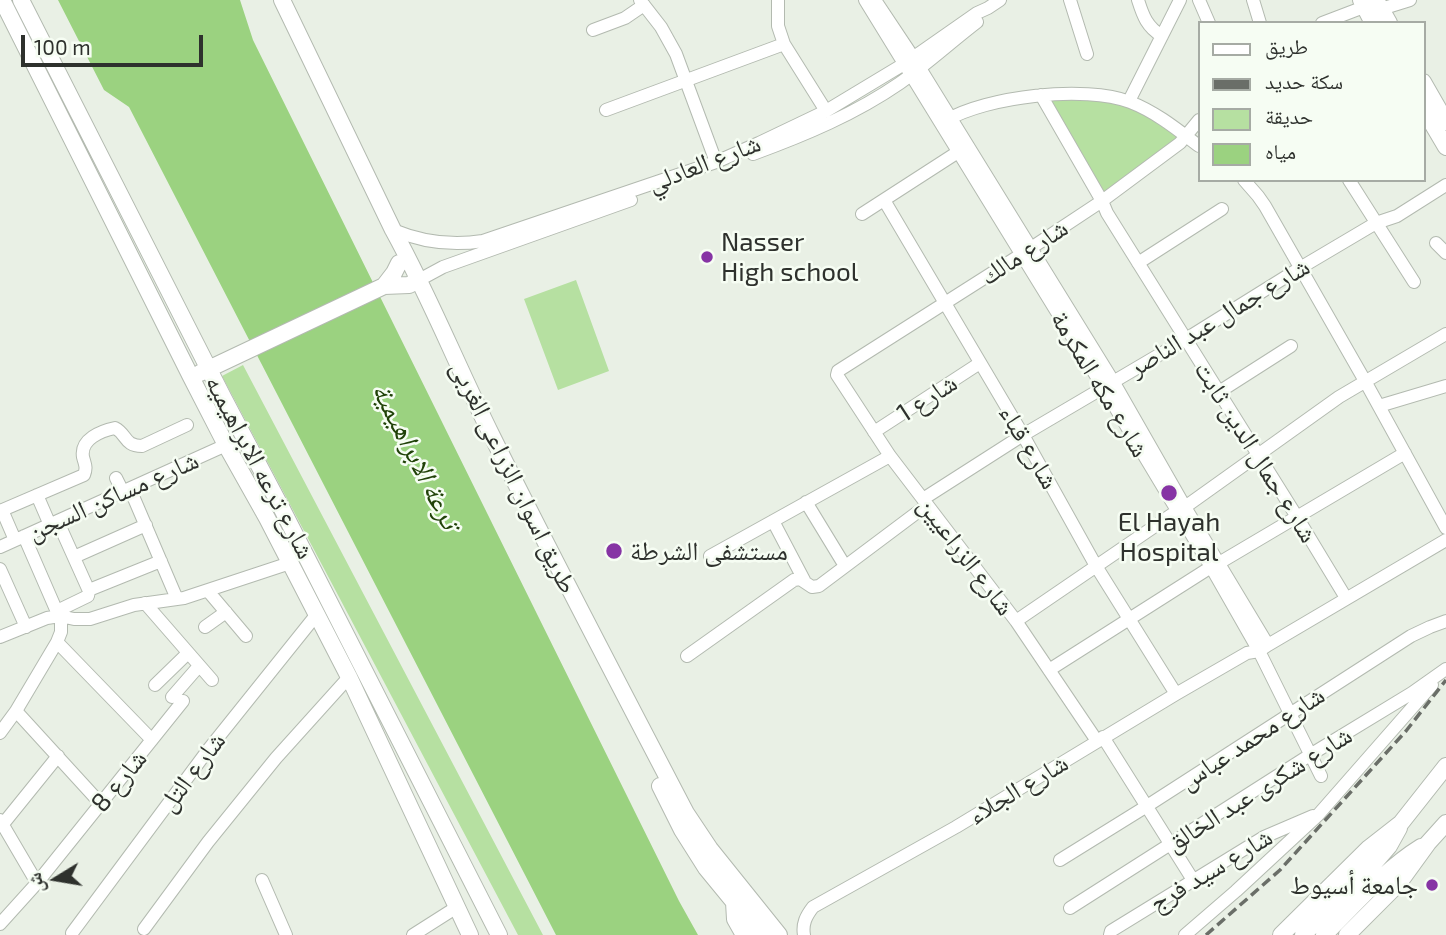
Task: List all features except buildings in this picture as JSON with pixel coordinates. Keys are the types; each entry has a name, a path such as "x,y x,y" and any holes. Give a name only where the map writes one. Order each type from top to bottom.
{"main road":[{"name":"شارع ترعه الابراهيميه","path":"2,0 18,8 282,509 499,935"},
{"name":"طريق اسوان الزراعى الغربى","path":"270,0 399,263 414,282"},
{"name":"طريق اسوان الزراعى الغربى","path":"282,0 393,230 414,282 460,378 682,830 706,868 761,935"},
{"name":"شارع ترعه الابراهيميه","path":"18,8 191,377 349,677 470,935"},
{"path":"1425,85 1446,122"},
{"path":"1425,111 1446,147"},
{"path":"384,286 399,263"},
{"path":"191,377 384,286 414,282"},
{"name":"طريق اسوان الزراعى الغربى","path":"460,378 686,813 714,855 779,935"},
{"path":"267,518 282,509"},
{"path":"1281,935 1368,848 1401,823 1446,766"},
{"path":"1324,935 1375,874 1401,823"},
{"path":"1347,935 1399,883 1446,823"},
{"path":"1303,935 1375,874 1428,843"},
{"path":"734,902 735,919 744,935"}],"street":[{"path":"778,0 778,26 783,44 827,111"},
{"name":"شارع مكه المكرمة","path":"865,0 912,66"},
{"name":"شارع مكه المكرمة","path":"875,0 945,121 1108,384 1215,565 1321,776"},
{"name":"شارع العادلي","path":"414,282 443,267 810,133 833,122 981,18 986,4 1000,0"},
{"path":"1070,0 1087,54"},
{"path":"1138,0 1144,20 1162,36"},
{"path":"1129,101 1180,0"},
{"path":"1199,0 1208,21"},
{"path":"1253,0 1259,21"},
{"path":"1330,21 1410,0"},
{"path":"593,30 625,18 642,1 670,41 716,162"},
{"path":"606,110 783,44"},
{"name":"شارع العادلي","path":"393,230 434,242 459,244 483,241 716,162 827,111 912,66"},
{"path":"945,121 977,107 1041,95 1100,95 1129,101 1151,112 1198,145"},
{"name":"شارع جمال الدين ثابت","path":"1041,95 1107,213 1342,593"},
{"name":"شارع مكه المكرمة","path":"945,121 958,152 1027,251"},
{"name":"شارع مالك","path":"838,371 1102,201 1186,136 1198,121"},
{"path":"862,214 958,152"},
{"path":"1350,182 1414,282"},
{"path":"1247,183 1265,206 1366,381 1446,530"},
{"name":"شارع جمال عبد الناصر","path":"804,580 809,586 816,587 925,502 1023,435 1376,223 1394,218 1446,186"},
{"name":"شارع قباء","path":"884,200 1023,435 1096,566 1176,694"},
{"path":"1138,263 1223,209"},
{"path":"1436,243 1446,253"},
{"path":"1016,621 1339,397 1446,334"},
{"path":"1219,392 1292,346"},
{"name":"شارع 1","path":"874,432 980,363"},
{"name":"شارع الزراعيين","path":"838,371 838,378 890,456 1016,621 1147,806 1193,880"},
{"path":"1379,406 1446,386"},
{"path":"0,733 16,711 61,632 58,614 20,538 1,510 84,475 84,447 96,435 115,428 121,431 128,442 142,446 187,425"},
{"name":"شارع مساكن السجن","path":"0,547 226,446"},
{"path":"1049,670 1215,565 1405,453"},
{"path":"710,556 890,456"},
{"path":"116,478 146,525 177,599"},
{"path":"0,637 58,614 88,596 89,590 74,557 37,495"},
{"path":"806,502 845,566"},
{"path":"773,521 804,580"},
{"path":"74,557 146,525"},
{"name":"شارع الجلاء","path":"1258,646 1446,530"},
{"name":"شارع الجلاء","path":"804,935 807,914 814,907 956,827 1258,646 1446,540"},
{"path":"89,590 161,561"},
{"path":"58,614 74,619 90,619 134,605 208,592 290,563"},
{"path":"0,569 26,626"},
{"path":"687,656 793,580 804,580"},
{"path":"208,592 246,636"},
{"path":"145,603 212,680"},
{"path":"205,627 226,612"},
{"name":"شارع التل","path":"72,933 208,750 317,614"},
{"name":"شارع محمد عباس","path":"1060,860 1411,636 1446,621"},
{"path":"57,642 152,740"},
{"path":"155,685 188,653"},
{"name":"شارع 8","path":"0,924 37,883 152,740 199,666"},
{"path":"1185,935 1318,815 1446,669"},
{"name":"شارع شكرى عبد الخالق","path":"1070,908 1446,669"},
{"path":"144,929 208,842 276,758 349,677"},
{"path":"16,711 101,804"},
{"path":"37,883 1,822 58,756"},
{"name":"شارع سيد فرج","path":"1110,935 1111,931 1275,831 1318,815"},
{"path":"262,880 286,935"},
{"path":"413,935 457,907"}],"green space":[{"path":"1042,96 1126,102 1185,136 1102,200"},
{"path":"576,280 609,371 558,390 524,299"},
{"path":"243,365 543,935 518,935 222,376"}],"water":[{"name":"ترعة الابراهيمية","path":"58,0 240,0 253,40 698,935 556,935 129,107 104,90"}],"railway":[{"path":"1206,935 1280,870 1406,731 1446,680"}],"place":[{"name":"Nasser High school","path":"707,257"},
{"name":"El Hayah Hospital","path":"1169,493"},
{"name":"مستشفى الشرطة","path":"614,551"},
{"name":"جامعة أسيوط","path":"1432,885"}]}
